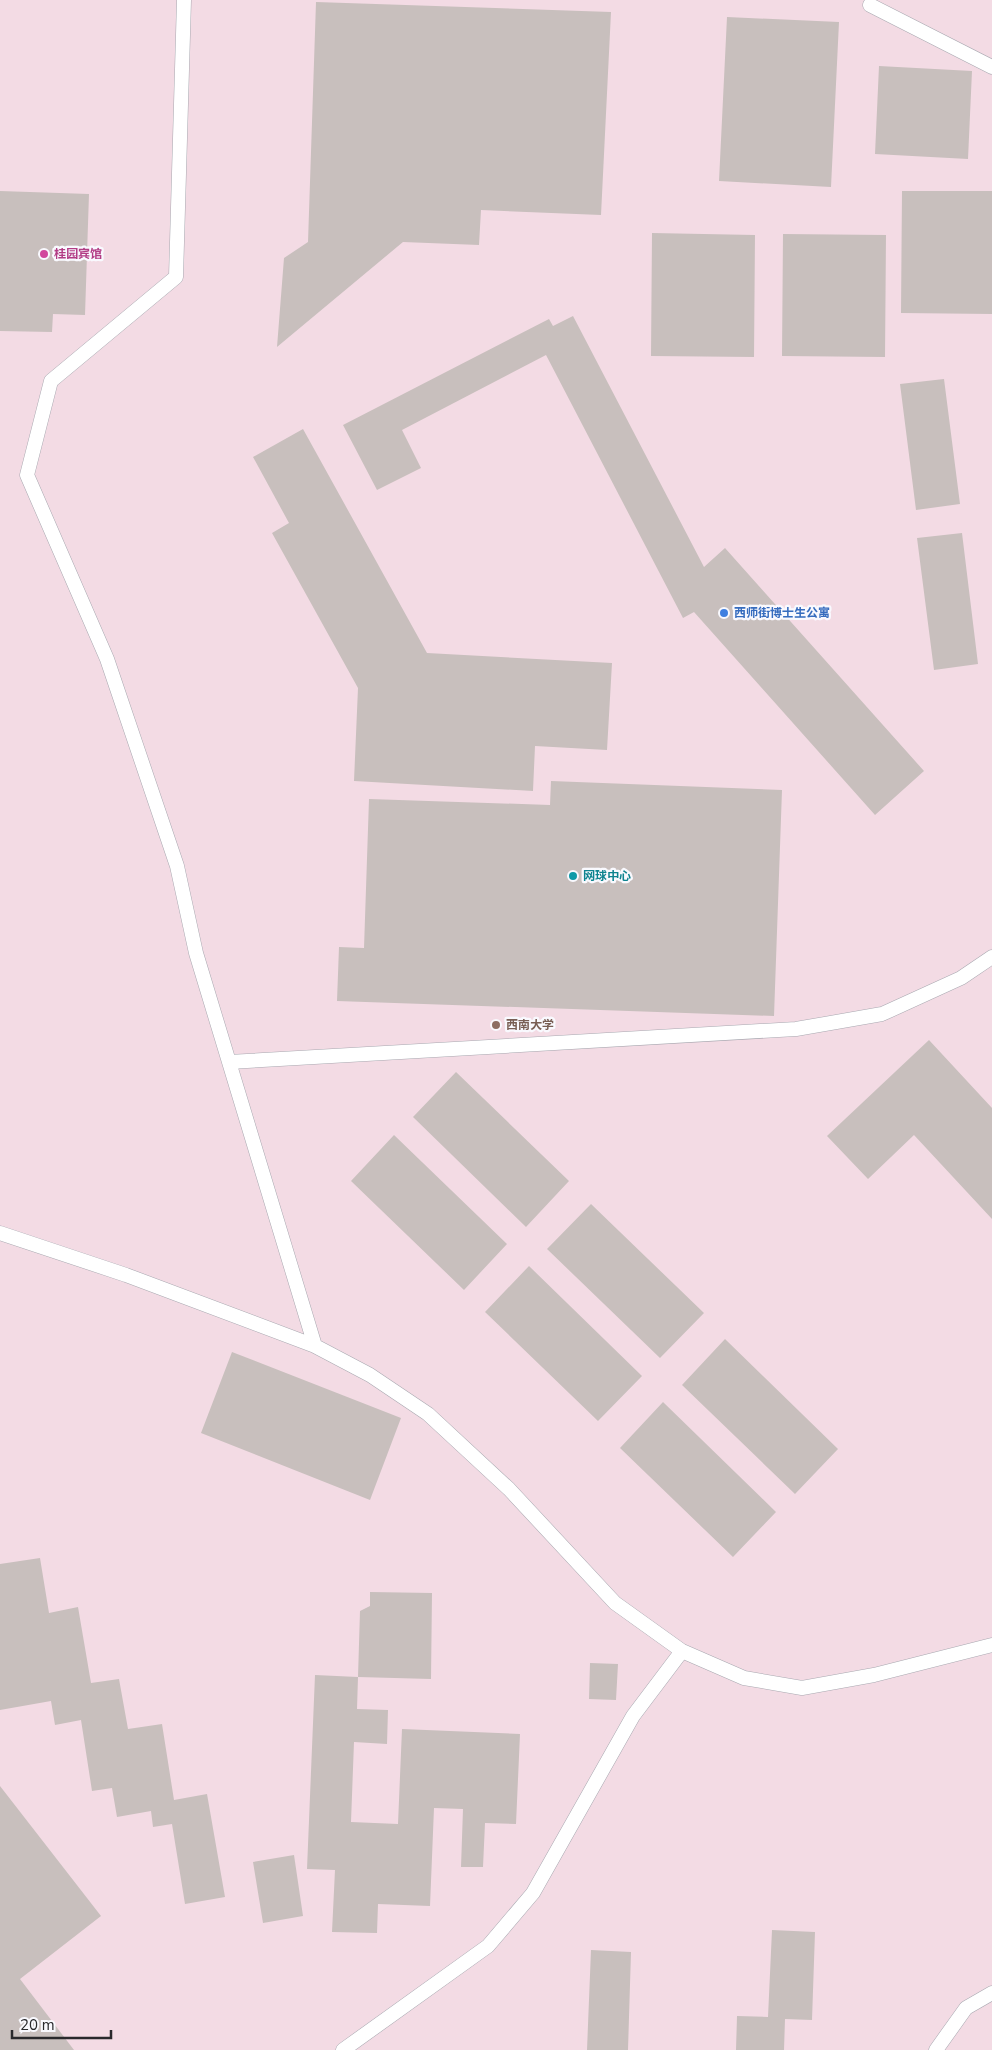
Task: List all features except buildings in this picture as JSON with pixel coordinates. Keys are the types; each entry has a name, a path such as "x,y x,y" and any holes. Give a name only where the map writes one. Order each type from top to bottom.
{"lane":[{"path":"184,0 176,277 51,381 27,475 107,659 177,866 196,952 315,1346"},
{"path":"870,5 992,68"},
{"path":"229,1062 796,1030 882,1014 961,978 992,958"},
{"path":"0,1233 126,1275 315,1346 370,1374 428,1414 509,1489 615,1604 682,1651 744,1678 802,1688 874,1674 992,1645"},
{"path":"343,2050 488,1946 533,1893 633,1716 682,1651"},
{"path":"936,2050 966,2008 992,1992"}],"shaded area":[{"name":"西南大学","path":"0,0 992,0 992,2050 0,2050"}],"place":[{"name":"桂园宾馆","path":"44,254"},
{"name":"西师街博士生公寓","path":"724,613"},
{"name":"网球中心","path":"573,876"},
{"name":"西南大学","path":"496,1025"}]}
